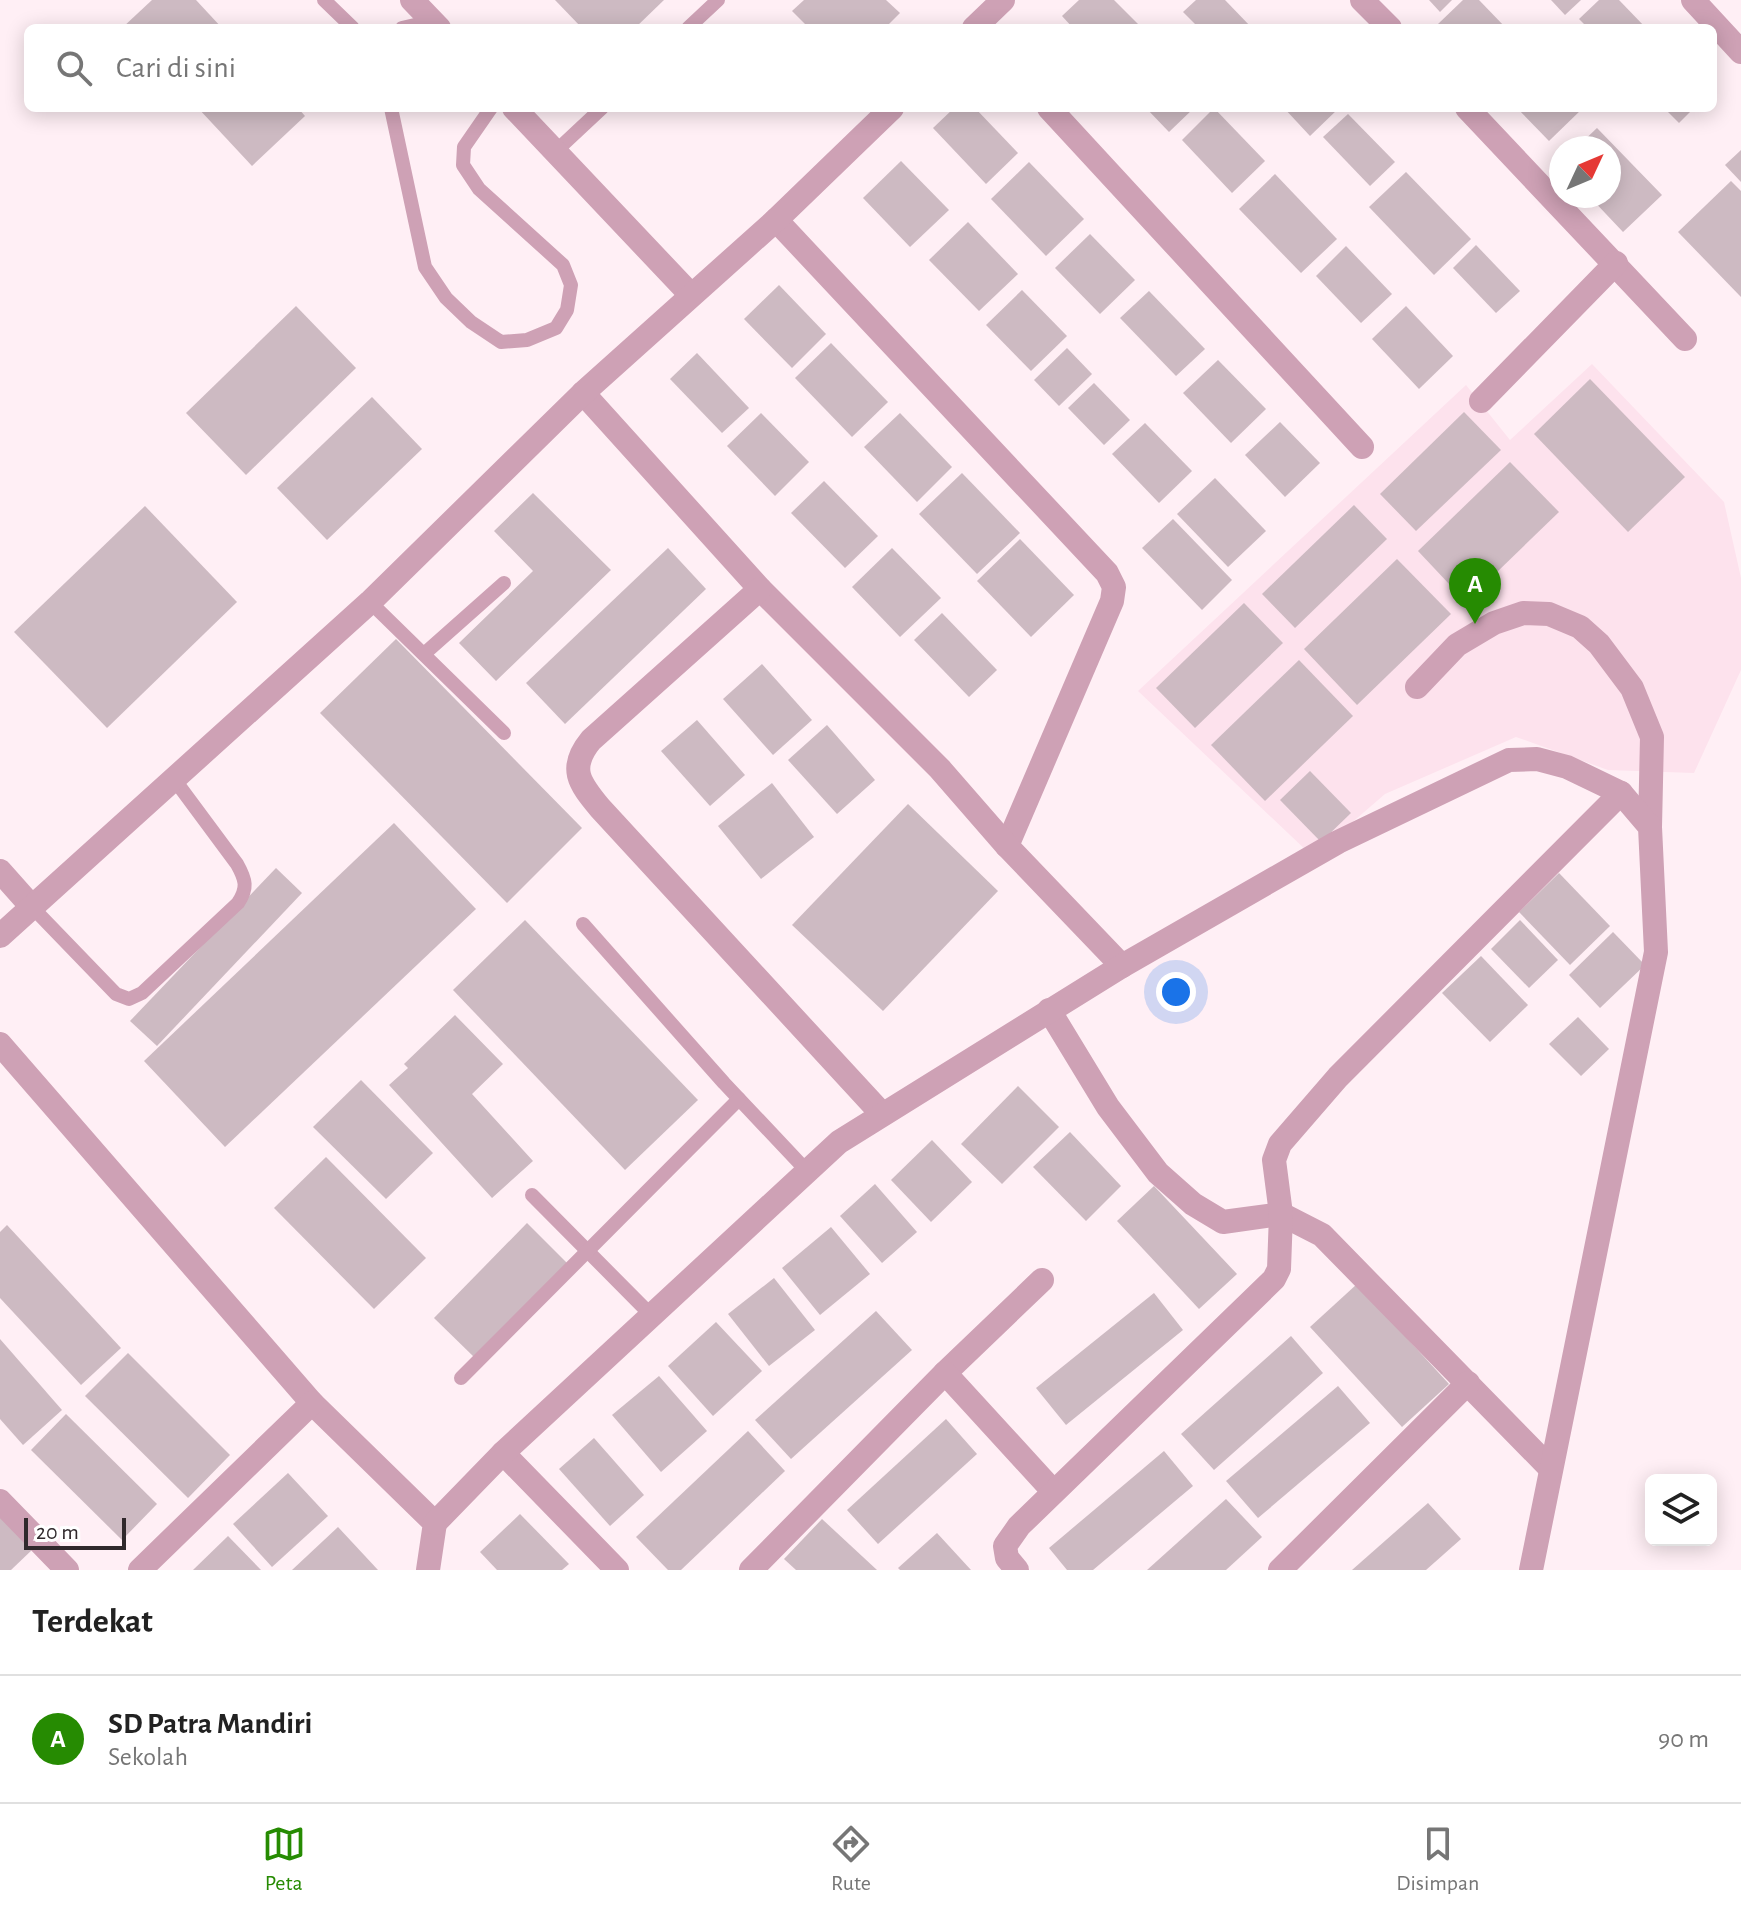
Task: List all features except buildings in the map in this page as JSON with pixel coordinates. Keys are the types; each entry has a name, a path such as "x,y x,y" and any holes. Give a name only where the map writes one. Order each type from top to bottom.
{"street":[{"path":"412,0 434,24"},
{"path":"980,24 1003,0"},
{"path":"1362,0 1386,24"},
{"path":"1693,0 1715,24"},
{"path":"1717,26 1741,52"},
{"path":"518,112 691,295"},
{"path":"0,936 370,602 583,393 776,220 888,112"},
{"path":"1053,112 1362,447"},
{"path":"1471,112 1685,339"},
{"path":"776,220 1107,573 1114,587 1112,601 1007,846"},
{"path":"1481,401 1616,263"},
{"path":"583,393 760,589 940,769 1007,846 1122,966"},
{"path":"760,589 591,740 579,755 577,772 586,791 600,808 882,1114"},
{"path":"1417,687 1457,645 1494,623 1523,613 1549,614 1580,627 1599,644 1632,688 1652,737 1650,827 1656,952 1531,1570"},
{"path":"428,1570 435,1523 503,1453 806,1170 839,1142 1049,1010 1338,842 1509,760 1537,759 1567,767 1621,793 1650,827"},
{"path":"1017,1570 1007,1558 1005,1546 1019,1526 1274,1279 1279,1269 1281,1214 1274,1160 1280,1144 1338,1077 1621,793"},
{"path":"0,871 32,907"},
{"path":"1049,1010 1108,1107 1158,1173 1193,1204 1223,1222 1281,1214 1322,1235 1550,1468"},
{"path":"0,1044 312,1403 435,1523"},
{"path":"751,1570 945,1373 1042,1280"},
{"path":"945,1373 1053,1491"},
{"path":"1280,1570 1468,1383"},
{"path":"140,1570 312,1403"},
{"path":"503,1453 617,1570"},
{"path":"0,1501 67,1570"}],"lane":[{"path":"324,0 349,24"},
{"path":"692,24 718,0"},
{"path":"392,112 425,267 446,298 471,322 501,342 527,340 556,328 567,310 571,285 563,265 479,189 463,165 464,147 488,112"},
{"path":"556,151 598,112"},
{"path":"424,654 504,583"},
{"path":"370,602 504,733"},
{"path":"32,907 116,994 129,999 142,993 238,903 246,891 245,878 237,864 174,779"},
{"path":"583,924 806,1170"},
{"path":"461,1378 739,1099"},
{"path":"532,1195 652,1316"}],"shaded area":[{"path":"1592,364 1724,502 1741,578 1741,670 1694,773 1608,770 1516,737 1385,794 1334,838 1309,853 1138,691 1466,385 1510,440"}],"place":[{"name":"SD Patra Mandiri","path":"1475,624"}]}
